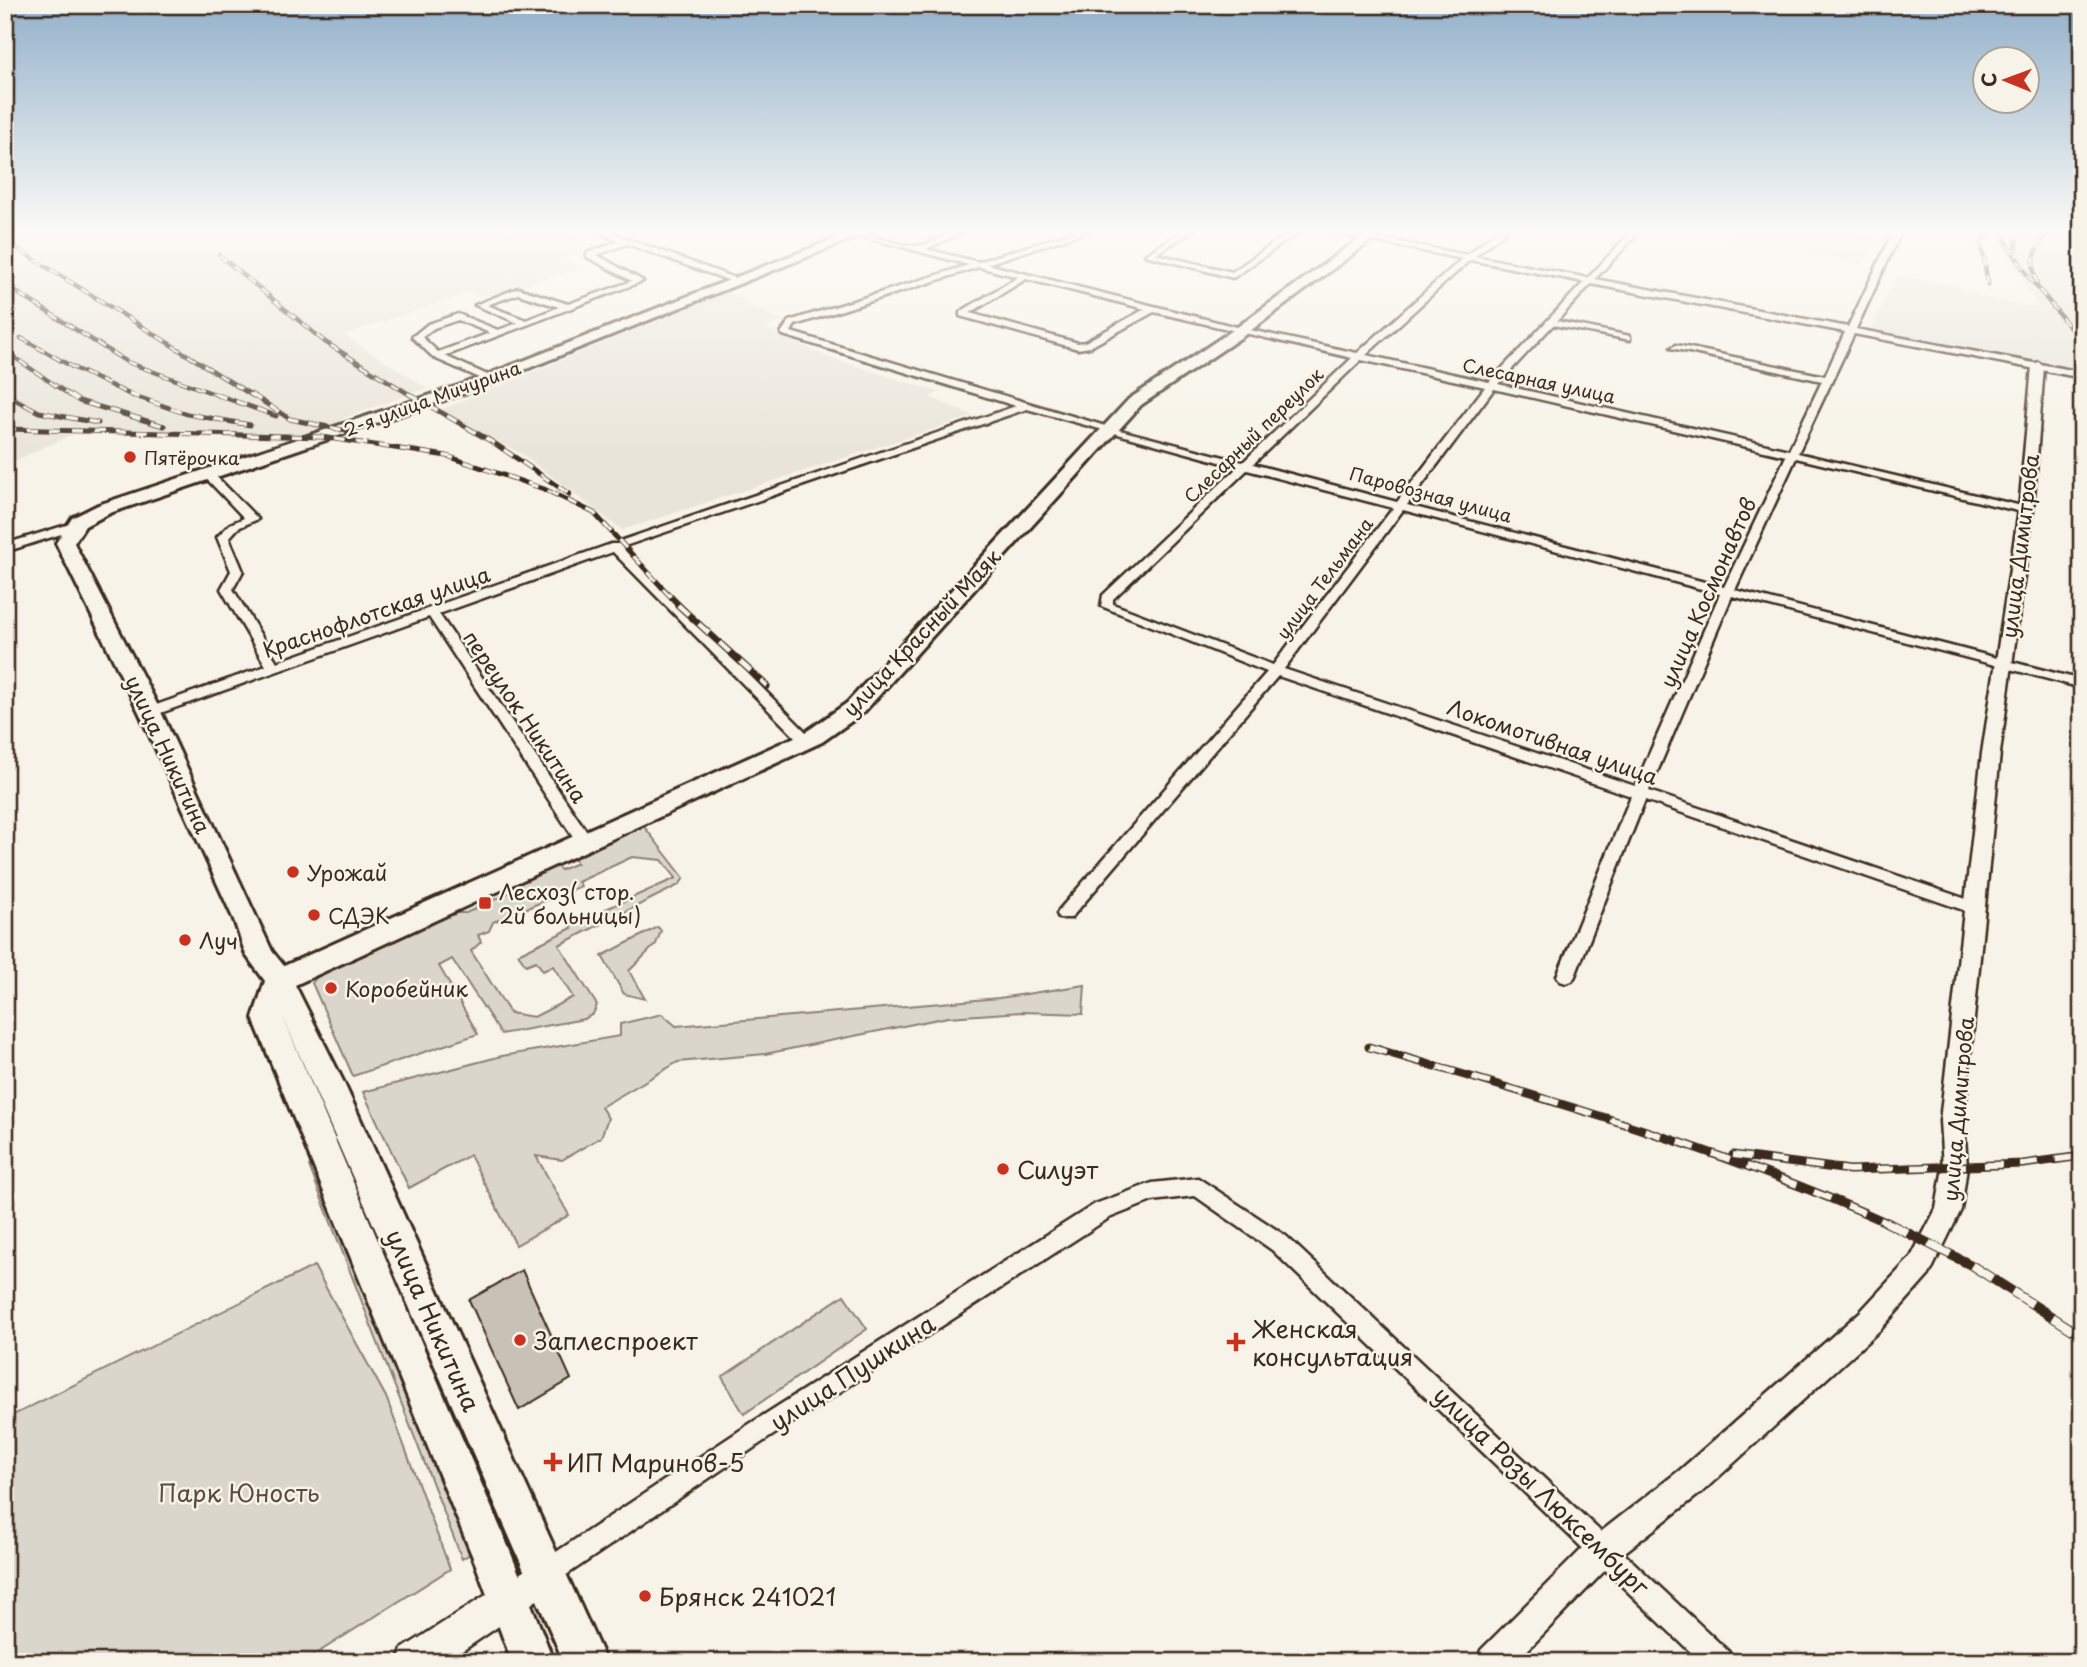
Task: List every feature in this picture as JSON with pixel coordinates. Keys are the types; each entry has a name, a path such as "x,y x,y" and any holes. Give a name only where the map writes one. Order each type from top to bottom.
{"main road":[{"name":"2-я улица Мичурина","path":"73,527 104,509 489,379 671,308"},
{"name":"улица Красный Маяк","path":"279,980 807,741 855,709 1135,402 1273,308"},
{"name":"улица Никитина","path":"73,527 65,543 150,712 247,920 260,955 279,980 328,1081 585,1662"},
{"name":"улица Никитина","path":"279,980 267,1018 533,1662"},
{"name":"улица Пушкина","path":"415,1662 547,1573"}],"street":[{"path":"486,308 527,323"},
{"path":"437,356 565,308"},
{"name":"Паровозная улица","path":"839,308 792,323 786,329 789,336 1030,404 1108,430 1402,504 1727,593 2082,684"},
{"path":"973,308 963,314 1078,346 1087,345 1152,309"},
{"name":"Слесарная улица","path":"1147,308 2026,510"},
{"name":"Слесарный переулок","path":"1118,611 1107,606 1107,598 1413,308"},
{"name":"улица Тельмана","path":"1065,914 1275,671 1492,386 1564,308"},
{"path":"1726,308 2082,375"},
{"name":"улица Космонавтов","path":"1566,976 1640,793 1727,593 1861,308"},
{"path":"489,379 437,356 416,340 422,331 431,326 458,317 498,333"},
{"path":"1551,322 1627,338"},
{"path":"1676,348 1827,379"},
{"name":"улица Димитрова","path":"1493,1662 1605,1548 1711,1463 1870,1321 1920,1266 1948,1210 1953,1178 1952,1121 1991,753 2026,510 2038,366"},
{"name":"Краснофлотская улица","path":"150,712 433,614 620,545 1030,404"},
{"path":"208,474 252,519 234,526 223,537 237,571 227,589 274,669"},
{"path":"5,548 73,527"},
{"path":"620,545 807,741"},
{"name":"Локомотивная улица","path":"1118,611 1275,671 1975,908"},
{"name":"переулок Никитина","path":"433,614 585,842"},
{"name":"улица Розы Люксембург","path":"1198,1187 1279,1243 1605,1548 1721,1662"},
{"name":"улица Пушкина","path":"547,1573 756,1433 1102,1211 1152,1192 1198,1187"}],"shaded area":[{"path":"5,308 424,308 344,335 427,388 342,419 345,421 286,440 73,434 5,465"},
{"path":"688,308 755,308 783,320 765,328 830,358 939,392 930,397 973,416 622,530 522,454 435,412"},
{"path":"1881,308 2081,308 2082,372 1870,333"}],"green space":[{"path":"643,825 684,878 679,885 559,945 597,1005 593,1014 584,1019 501,1034 452,959 439,966 478,1034 353,1076 312,983 320,973 449,913 466,913 507,894 517,883 555,865 561,870 577,863 573,857","holes":["632,857 662,860 676,878 570,925 572,928 518,954 526,965 536,961 543,971 553,966 573,997 534,1017 510,1013 471,951 481,942 478,935 489,931 493,922 581,886 578,882"]},
{"path":"658,927 661,931 656,944 629,971 645,999 624,994 602,956"},
{"path":"1085,985 1083,1014 1022,1012 948,1017 765,1054 678,1062 601,1107 608,1118 601,1137 562,1160 536,1156 569,1215 516,1245 470,1155 409,1188 363,1092 502,1056 620,1036 620,1024 662,1014 676,1026 999,998"},
{"path":"320,1160 476,1550 462,1559 309,1166"},
{"name":"Парк Юность","path":"314,1266 386,1397 450,1569 303,1662 5,1662 5,1419"},
{"path":"844,1295 867,1329 744,1414 722,1377"}],"building":[{"name":"Заплеспроект","path":"522,1270 571,1379 519,1410 469,1300"}],"railway":[{"path":"41,308 127,362 220,396"},
{"path":"112,308 253,396"},
{"path":"283,308 325,342 412,396"},
{"path":"2054,308 2082,342"},
{"path":"21,338 76,369 133,396"},
{"path":"5,351 69,395"},
{"path":"8,396 5,394 39,412 98,423"},
{"path":"129,394 187,414 250,425"},
{"path":"215,394 276,416"},
{"path":"251,394 290,419 352,432"},
{"path":"409,394 494,443 569,494"},
{"path":"69,395 79,401 164,426"},
{"path":"5,429 322,437 447,456 544,489 594,513 679,606"},
{"path":"679,606 767,686"},
{"path":"1369,1047 1698,1148 1890,1224"},
{"path":"1733,1155 1850,1170 2023,1164 2082,1156"},
{"path":"1886,1222 1890,1224"},
{"path":"1890,1224 1971,1265 2082,1336"}],"place":[{"name":"Пятёрочка","path":"130,457"},
{"name":"Урожай","path":"293,872"},
{"name":"Лесхоз( стор. 2й больницы)","path":"485,903"},
{"name":"СДЭК","path":"314,915"},
{"name":"Луч","path":"185,940"},
{"name":"Коробейник","path":"331,988"},
{"name":"Силуэт","path":"1003,1169"},
{"name":"Заплеспроект","path":"520,1340"},
{"name":"Женская консультация","path":"1236,1342"},
{"name":"ИП Маринов-5","path":"553,1462"},
{"name":"Брянск 241021","path":"645,1596"}]}
